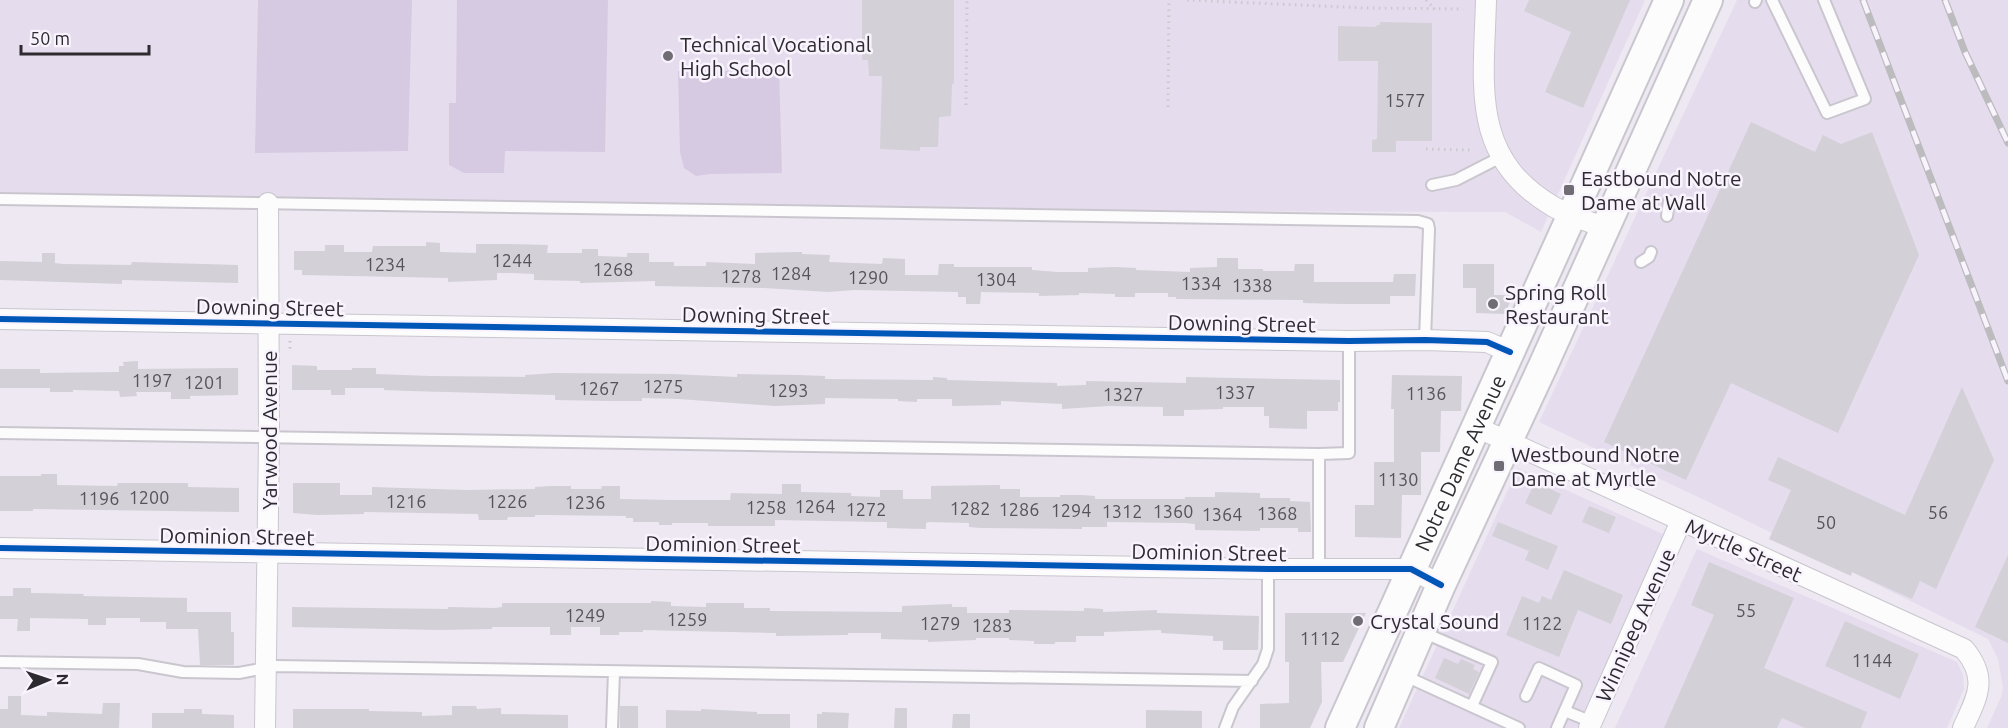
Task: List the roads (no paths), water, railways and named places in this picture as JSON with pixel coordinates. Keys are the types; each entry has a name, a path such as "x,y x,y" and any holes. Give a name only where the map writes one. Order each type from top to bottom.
{"main road":[{"name":"Notre Dame Avenue","path":"1340,728 1669,0"},
{"name":"Notre Dame Avenue","path":"1379,728 1441,585 1708,0"}],"street":[{"path":"1486,0 1485,107 1489,127 1501,158 1519,181 1532,192 1556,208 1605,228"},
{"name":"Yarwood Avenue","path":"265,728 269,438 268,203"},
{"name":"Downing Street","path":"0,319 1349,341 1425,340 1487,342 1510,352"},
{"name":"Myrtle Street","path":"1476,427 1964,649 1974,661 1979,674 1977,698 1963,728"},
{"name":"Winnipeg Avenue","path":"1590,725 1681,521"},
{"name":"Dominion Street","path":"0,549 1319,570 1411,569 1441,585"}],"lane":[{"path":"1772,0 1827,113 1865,99 1824,0"},
{"path":"1432,185 1456,180 1501,158"},
{"path":"0,199 1418,221 1428,224 1430,229 1425,340"},
{"path":"1667,216 1670,201"},
{"path":"1641,261 1649,257 1651,252"},
{"path":"0,433 1349,453 1349,341"},
{"path":"1319,454 1319,570"},
{"path":"1225,728 1233,707 1263,664 1268,649 1269,569"},
{"path":"1422,632 1492,662 1472,706"},
{"path":"0,662 138,664 183,672 241,673 276,666 1252,681"},
{"path":"1526,696 1539,668 1576,685 1557,728"},
{"path":"612,728 614,672"},
{"path":"1403,675 1519,728"},
{"path":"1565,711 1590,725"}],"railway":[{"path":"1863,0 2008,381"},
{"path":"1945,0 1965,52 2008,143"}],"place":[{"name":"Technical Vocational High School","path":"668,56"},
{"name":"Eastbound Notre Dame at Wall","path":"1569,190"},
{"name":"Spring Roll Restaurant","path":"1493,304"},
{"name":"Westbound Notre Dame at Myrtle","path":"1499,466"},
{"name":"Crystal Sound","path":"1358,621"}]}
